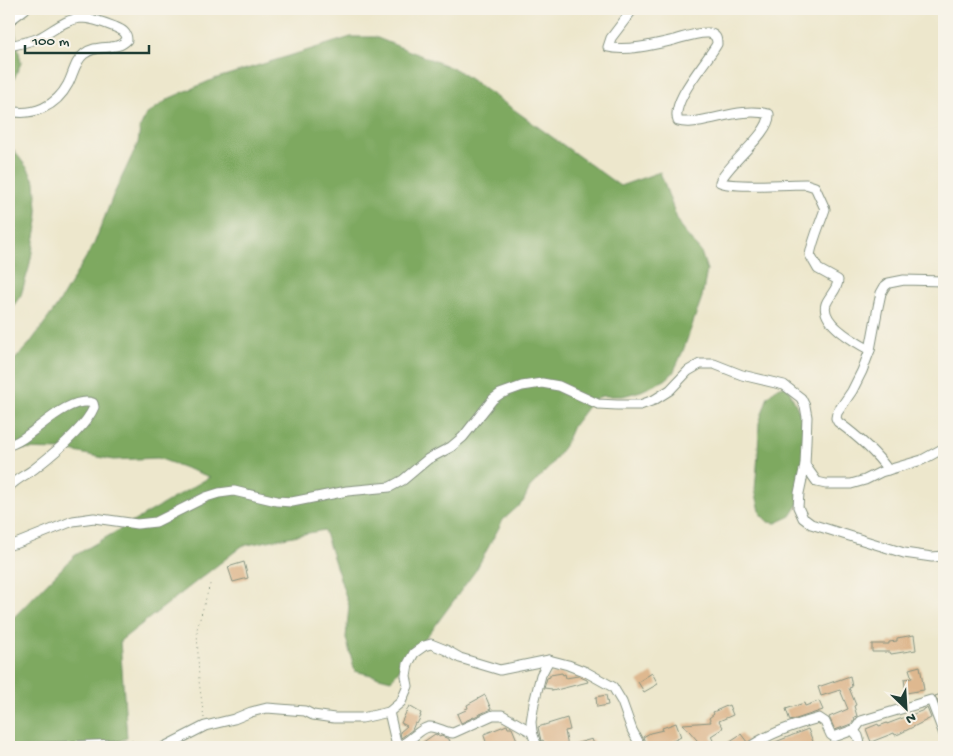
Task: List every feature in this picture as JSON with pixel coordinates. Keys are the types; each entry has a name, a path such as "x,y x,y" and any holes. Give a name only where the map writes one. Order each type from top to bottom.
{"street":[{"path":"9,21 25,9"},
{"path":"633,9 611,38 608,47 614,49 634,48 702,33 715,36 717,44 689,83 678,106 676,117 678,121 696,122 749,112 768,114 767,123 754,142 723,175 720,182 737,185 806,184 815,187 825,209 810,255 818,268 838,280 838,284 826,304 828,317 849,338 870,350"},
{"path":"9,46 28,42 72,20 82,18 98,21 124,31 127,36 124,44 116,47 90,50 84,54 79,59 67,86 48,106 28,113 9,111"},
{"path":"888,470 881,459 838,422 836,418 837,413 852,391 870,350 881,293 885,286 904,280 944,280"},
{"path":"9,545 72,521 94,518 137,524 156,522 206,497 219,493 234,491 277,501 292,502 347,491 390,487 403,480 428,459 451,447 463,438 500,394 522,386 542,383 559,386 598,404 640,405 654,400 670,390 688,371 700,364 714,364 742,375 784,385 801,398 805,406 806,416 805,466 798,507 803,518 811,524 904,553 932,557 944,556"},
{"path":"9,445 20,440 70,406 83,401 93,403 92,412 75,433 43,462 14,481 9,487"},
{"path":"805,466 817,482 851,484 881,472 922,460 944,448"},
{"path":"164,747 205,726 234,720 251,712 267,708 305,711 313,715 334,718 362,718 389,712 401,702 408,686 406,676 408,664 414,653 424,646 431,644 460,658 500,670 549,660 586,672 613,687 622,702 632,730 641,747"},
{"path":"537,747 531,722 541,675 549,660"},
{"path":"854,731 861,721 931,700 940,713 944,734"},
{"path":"389,712 396,742 401,745 426,728 431,727 453,733 493,715 502,714 532,732"},
{"path":"750,747 792,727 818,718 825,722 831,735 834,737 852,730 854,731"},
{"path":"854,731 858,736 861,747"},
{"path":"45,747 117,744 136,747"}],"path":[{"path":"205,726 199,681 199,641 197,629 212,581"}],"green space":[{"path":"9,9 11,9 21,63 9,89"},
{"path":"351,37 375,37 457,70 620,186 660,172 680,227 701,252 707,270 702,297 673,373 665,380 641,391 623,396 602,396 589,405 573,426 564,447 548,469 530,487 523,502 503,520 476,570 435,626 391,680 355,671 346,638 349,606 324,530 242,546 120,641 127,738 103,747 9,747 9,621 74,556 210,477 158,458 113,460 66,450 9,449 9,366 30,343 57,306 94,244 113,196 138,143 140,128 146,115 170,98 214,79"},
{"path":"9,144 28,169 35,182 38,221 29,268 21,295 9,312"},
{"path":"787,386 803,420 804,496 791,516 776,523 768,522 761,515 755,490 759,423 768,396 777,388"}],"building":[{"path":"244,562 248,578 233,582 228,567"},
{"path":"914,635 916,650 891,654 890,652 872,652 872,644 889,644 889,642 897,641 897,638"},
{"path":"920,666 924,690 906,693 904,679 912,678 909,669"},
{"path":"562,673 563,675 565,674 566,678 578,676 588,682 552,691 552,689 544,688 550,675"},
{"path":"652,673 658,684 644,692 638,682"},
{"path":"850,676 852,687 849,688 856,705 854,706 857,716 854,717 855,719 851,724 835,730 829,717 848,709 840,690 821,696 818,687"},
{"path":"944,693 944,707 941,708 935,696"},
{"path":"485,695 491,709 461,723 457,714 466,710 468,708 467,705"},
{"path":"606,695 608,705 597,707 596,697"},
{"path":"819,701 823,710 790,721 786,709 804,703 805,706"},
{"path":"729,705 733,715 719,721 723,727 722,729 711,736 716,747 703,747 683,724 711,722 709,718 714,714 713,712"},
{"path":"409,706 421,713 421,716 412,730 401,738 400,732 407,726 401,723"},
{"path":"927,708 931,718 899,734 895,735 894,733 871,742 866,729 878,724 879,726 887,724"},
{"path":"567,718 570,730 565,731 568,747 545,747 543,740 541,741 538,727"},
{"path":"676,723 681,737 667,744 668,747 647,747 643,737"},
{"path":"507,725 508,728 512,728 520,747 488,747 484,734"},
{"path":"808,729 814,744 807,747 763,747"},
{"path":"435,734 450,741 441,747 416,747"},
{"path":"741,734 747,742 744,747 721,747"},
{"path":"592,739 595,747 571,747 571,745"}]}
